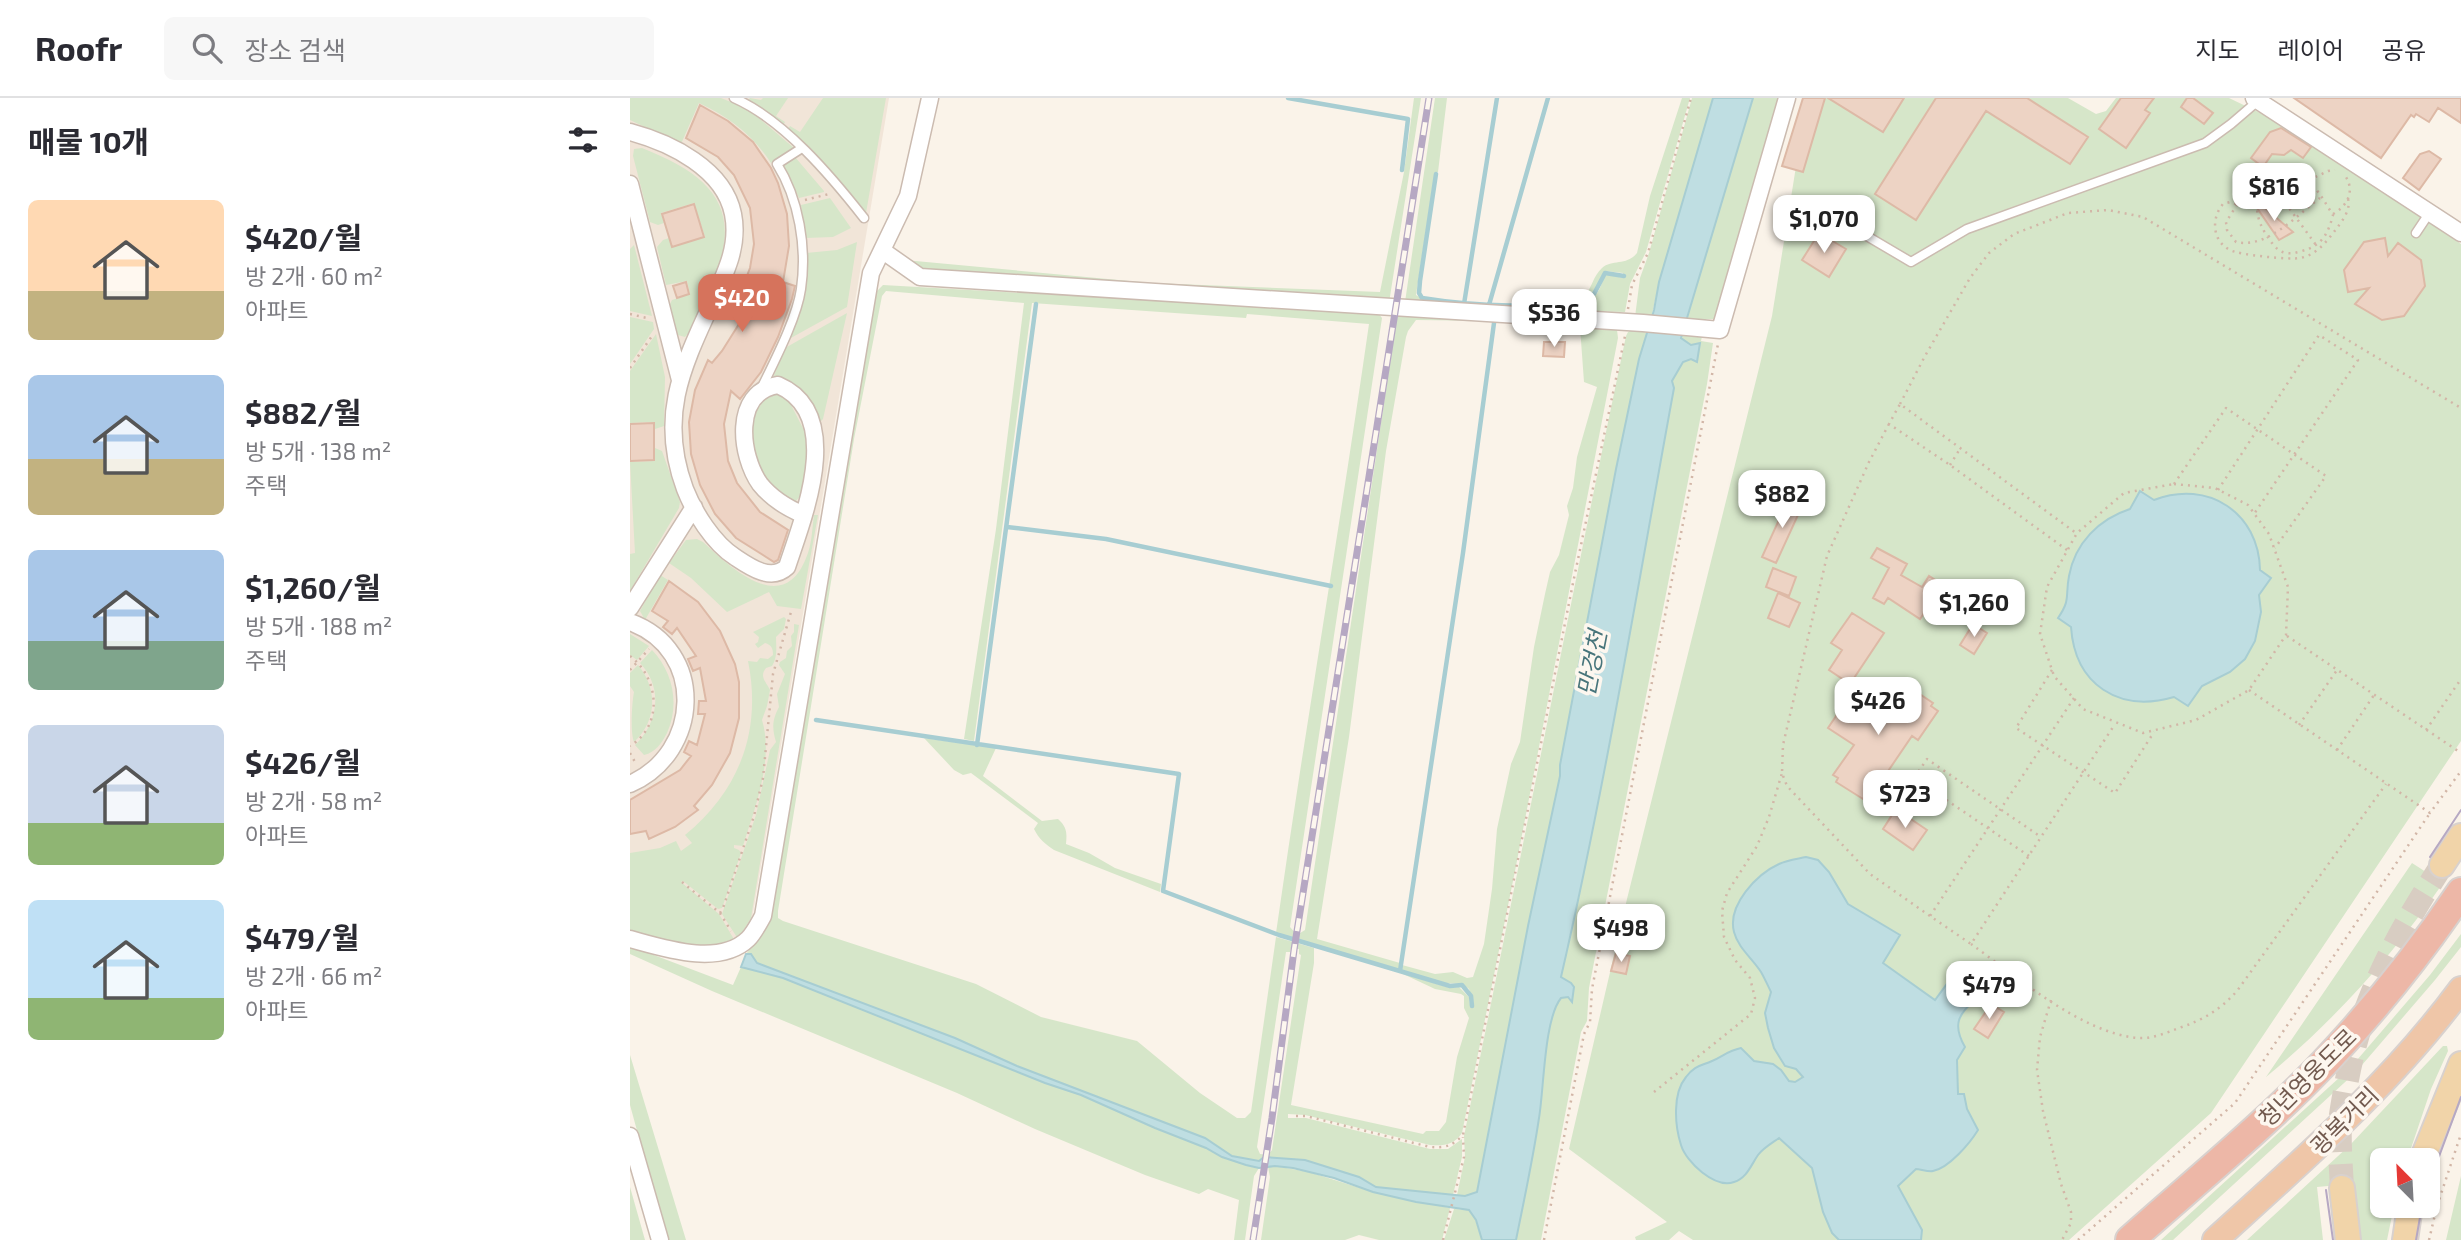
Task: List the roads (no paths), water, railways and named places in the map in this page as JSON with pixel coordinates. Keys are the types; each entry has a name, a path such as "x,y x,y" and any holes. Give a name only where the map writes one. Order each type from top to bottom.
{"highway":[{"name":"청년영웅도로","path":"2130,1240 2321,1066 2366,1018 2414,958 2461,892"},
{"name":"광복거리","path":"2216,1240 2361,1105 2409,1054 2461,989"}],"main road":[{"path":"2442,865 2461,836"},
{"path":"2427,1148 2461,1064"},
{"path":"2342,1188 2348,1240"},
{"path":"2405,1240 2408,1218"}],"street":[{"path":"630,939 696,955 729,950 747,940 763,916 871,273 908,196 930,98"},
{"path":"883,251 920,277 1643,323 1715,330 1787,98"},
{"path":"2257,99 2461,233"},
{"path":"630,132 671,149 701,166 718,182 728,198 734,217 733,252 680,380 672,424 678,469 694,507 731,555 755,569 771,574 787,568 804,515 816,452 814,432 806,412 796,396 778,386 760,391 751,402 745,420 743,445 760,483 789,509 804,515"},
{"path":"630,184 680,380"},
{"path":"630,608 694,507"},
{"path":"630,622 649,632 669,651 682,677 686,705 675,746 656,768 630,784"},
{"path":"630,1136 660,1240"}],"lane":[{"path":"734,98 750,105 802,148 843,191 864,218"},
{"path":"1838,219 1911,262 1967,229 2205,143 2231,124 2257,99"},
{"path":"760,391 783,341 801,289 800,223 795,202 777,164 802,148"},
{"path":"2416,233 2430,212"}],"water":[{"name":"만겅천","path":"1713,98 1753,98 1681,338 1691,345 1700,343 1697,362 1691,359 1683,362 1672,381 1674,388 1621,683 1561,977 1574,987 1572,1002 1568,997 1561,998 1551,1022 1537,1133 1516,1240 1482,1240 1476,1220 1469,1210 1373,1192 1334,1178 1293,1168 1259,1168 1222,1157 1081,1095 783,978 741,967 746,954 751,954 757,963 955,1038 1017,1066 1205,1138 1232,1156 1259,1161 1264,1157 1305,1160 1359,1177 1376,1187 1465,1196 1477,1192 1639,359"},
{"path":"2140,491 2154,500 2193,494 2211,498 2227,506 2251,532 2260,570 2271,578 2259,595 2261,612 2255,641 2245,659 2230,672 2202,686 2188,706 2174,697 2135,701 2103,690 2081,665 2074,647 2071,627 2058,618 2066,602 2072,564 2083,543 2108,519 2130,509"},
{"path":"1806,857 1818,860 1829,872 1848,904 1900,935 1883,963 1935,1000 1949,981 1975,1000 1959,1021 1959,1033 1965,1047 1957,1060 1958,1094 1964,1094 1967,1109 1978,1130 1946,1165 1933,1171 1916,1169 1898,1186 1922,1230 1921,1240 1839,1240 1832,1233 1823,1212 1812,1168 1779,1138 1760,1152 1742,1177 1726,1183 1718,1182 1702,1173 1681,1145 1676,1120 1678,1092 1695,1068 1741,1048 1754,1061 1773,1064 1789,1081 1795,1082 1803,1077 1796,1069 1785,1066 1774,1048 1765,1013 1771,992 1761,972 1739,943 1733,922 1739,901 1753,883 1782,863"}],"waterway":[{"path":"1288,98 1408,119 1402,170"},
{"path":"1464,304 1497,98"},
{"path":"1489,305 1548,98"},
{"path":"1436,174 1420,281 1419,293 1422,298 1485,305 1557,303 1594,294 1605,273 1624,276"},
{"path":"977,745 1036,304"},
{"path":"1400,971 1463,553 1494,323"},
{"path":"1007,527 1106,539 1331,586"},
{"path":"816,720 1179,774 1163,891 1279,935 1450,986 1462,985 1471,996 1472,1006"}],"tunnel":[{"path":"2342,1188 2340,1123 2359,1029 2394,946 2442,865"}],"tram line":[{"path":"2430,857 2461,810"},
{"path":"2440,1154 2461,1097"},
{"path":"2326,1190 2333,1240"},
{"path":"2416,1240 2420,1218"}],"railway":[{"path":"1253,1240 1294,950 1429,98"}]}
